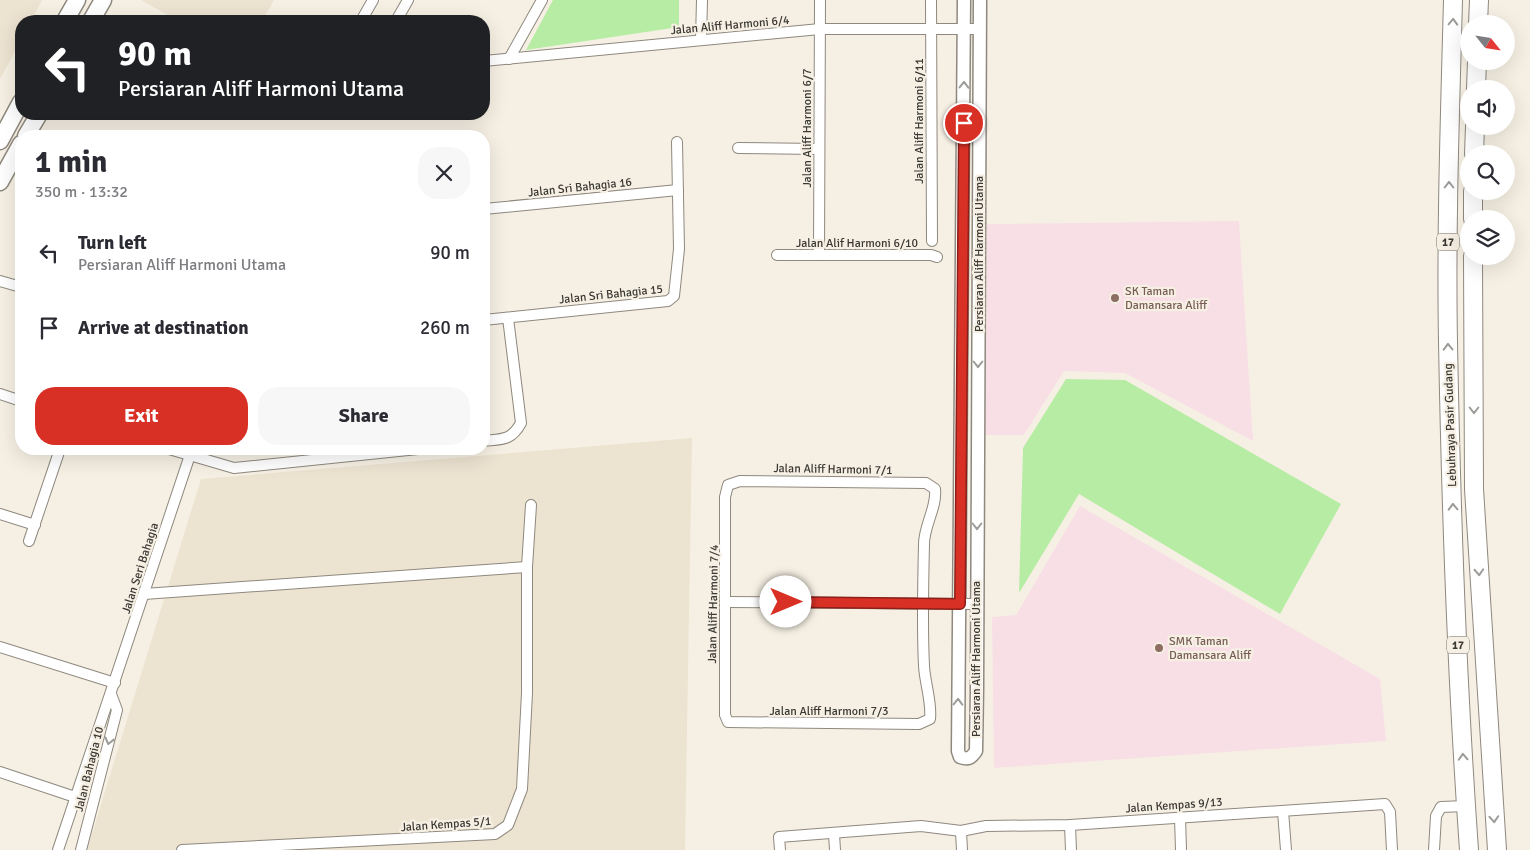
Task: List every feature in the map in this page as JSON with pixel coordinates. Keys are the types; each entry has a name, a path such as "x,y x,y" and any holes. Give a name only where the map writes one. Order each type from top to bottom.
{"highway":[{"name":"Lebuhraya Pasir Gudang","path":"1453,0 1449,164 1448,340 1469,850"},
{"path":"1478,15 1479,0"},
{"name":"Lebuhraya Pasir Gudang","path":"1473,265 1474,489 1496,850"}],"main road":[{"path":"68,15 77,0"},
{"path":"94,15 103,0"},
{"path":"0,141 15,113"},
{"path":"0,182 15,155"}],"street":[{"path":"364,15 372,0"},
{"path":"399,15 408,0"},
{"path":"509,59 542,0"},
{"path":"701,39 702,0"},
{"name":"Jalan Aliff Harmoni 6/7","path":"819,255 820,0"},
{"name":"Jalan Aliff Harmoni 6/11","path":"931,0 932,241"},
{"name":"Persiaran Aliff Harmoni Utama","path":"964,0 958,751 960,757 967,759 971,758 976,751 980,0"},
{"name":"Jalan Aliff Harmoni 6/4","path":"490,61 820,29 930,27 980,29"},
{"name":"Jalan Sri Bahagia 15","path":"490,320 668,301 674,296 680,249 677,142"},
{"path":"738,148 819,149"},
{"name":"Jalan Sri Bahagia 16","path":"490,208 678,190"},
{"name":"Jalan Alif Harmoni 6/10","path":"777,255 931,255 938,257"},
{"path":"0,280 15,285"},
{"path":"490,441 503,439 515,434 521,423 508,318"},
{"path":"0,394 15,399"},
{"path":"29,541 58,455"},
{"name":"Jalan Seri Bahagia","path":"58,850 106,704 112,694 190,455"},
{"path":"199,455 234,468 360,455"},
{"name":"Jalan Aliff Harmoni 7/1","path":"728,486 740,481 926,483 935,489 936,500 928,521 924,542 924,603"},
{"name":"Jalan Aliff Harmoni 7/4","path":"728,486 725,497 727,602 725,715 728,722"},
{"name":"Jalan Kempas 5/1","path":"182,850 495,834 502,831 514,813 522,789 526,693 527,566 531,505"},
{"path":"0,514 35,525"},
{"path":"144,594 527,566"},
{"path":"727,602 977,604"},
{"name":"Jalan Aliff Harmoni 7/3","path":"728,722 919,724 930,719 931,707 926,688 924,664 924,603"},
{"path":"0,647 115,684"},
{"name":"Jalan Bahagia 10","path":"81,850 117,710 112,694"},
{"path":"0,772 75,797"},
{"name":"Jalan Kempas 9/13","path":"780,850 779,837 921,826 961,831 986,826 1070,825 1385,804 1389,807 1392,850"},
{"path":"1434,850 1436,816 1441,808 1466,806"},
{"path":"1284,811 1286,850"},
{"path":"1180,817 1181,850"},
{"path":"1070,825 1071,850"},
{"path":"961,831 962,850"},
{"path":"834,834 835,850"}],"shaded area":[{"path":"0,0 42,0 34,15 15,15 15,51 0,79"},
{"path":"141,0 274,0 265,15 167,15"},
{"name":"SK Taman Damansara Aliff","path":"1239,221 1253,441 1125,373 1064,371 1024,435 985,435 987,224"},
{"path":"692,438 685,850 87,850 201,479"},
{"name":"SMK Taman Damansara Aliff","path":"1080,506 1380,679 1386,741 994,768 992,617 1016,615"}],"green space":[{"path":"553,0 679,0 679,27 526,50"},
{"path":"1066,379 1125,380 1341,504 1280,614 1079,494 1019,593 1023,448"}],"place":[{"name":"SK Taman Damansara Aliff","path":"1115,298"},
{"name":"SMK Taman Damansara Aliff","path":"1159,648"}],"route":[{"path":"786,602 960,604 964,123"}]}
